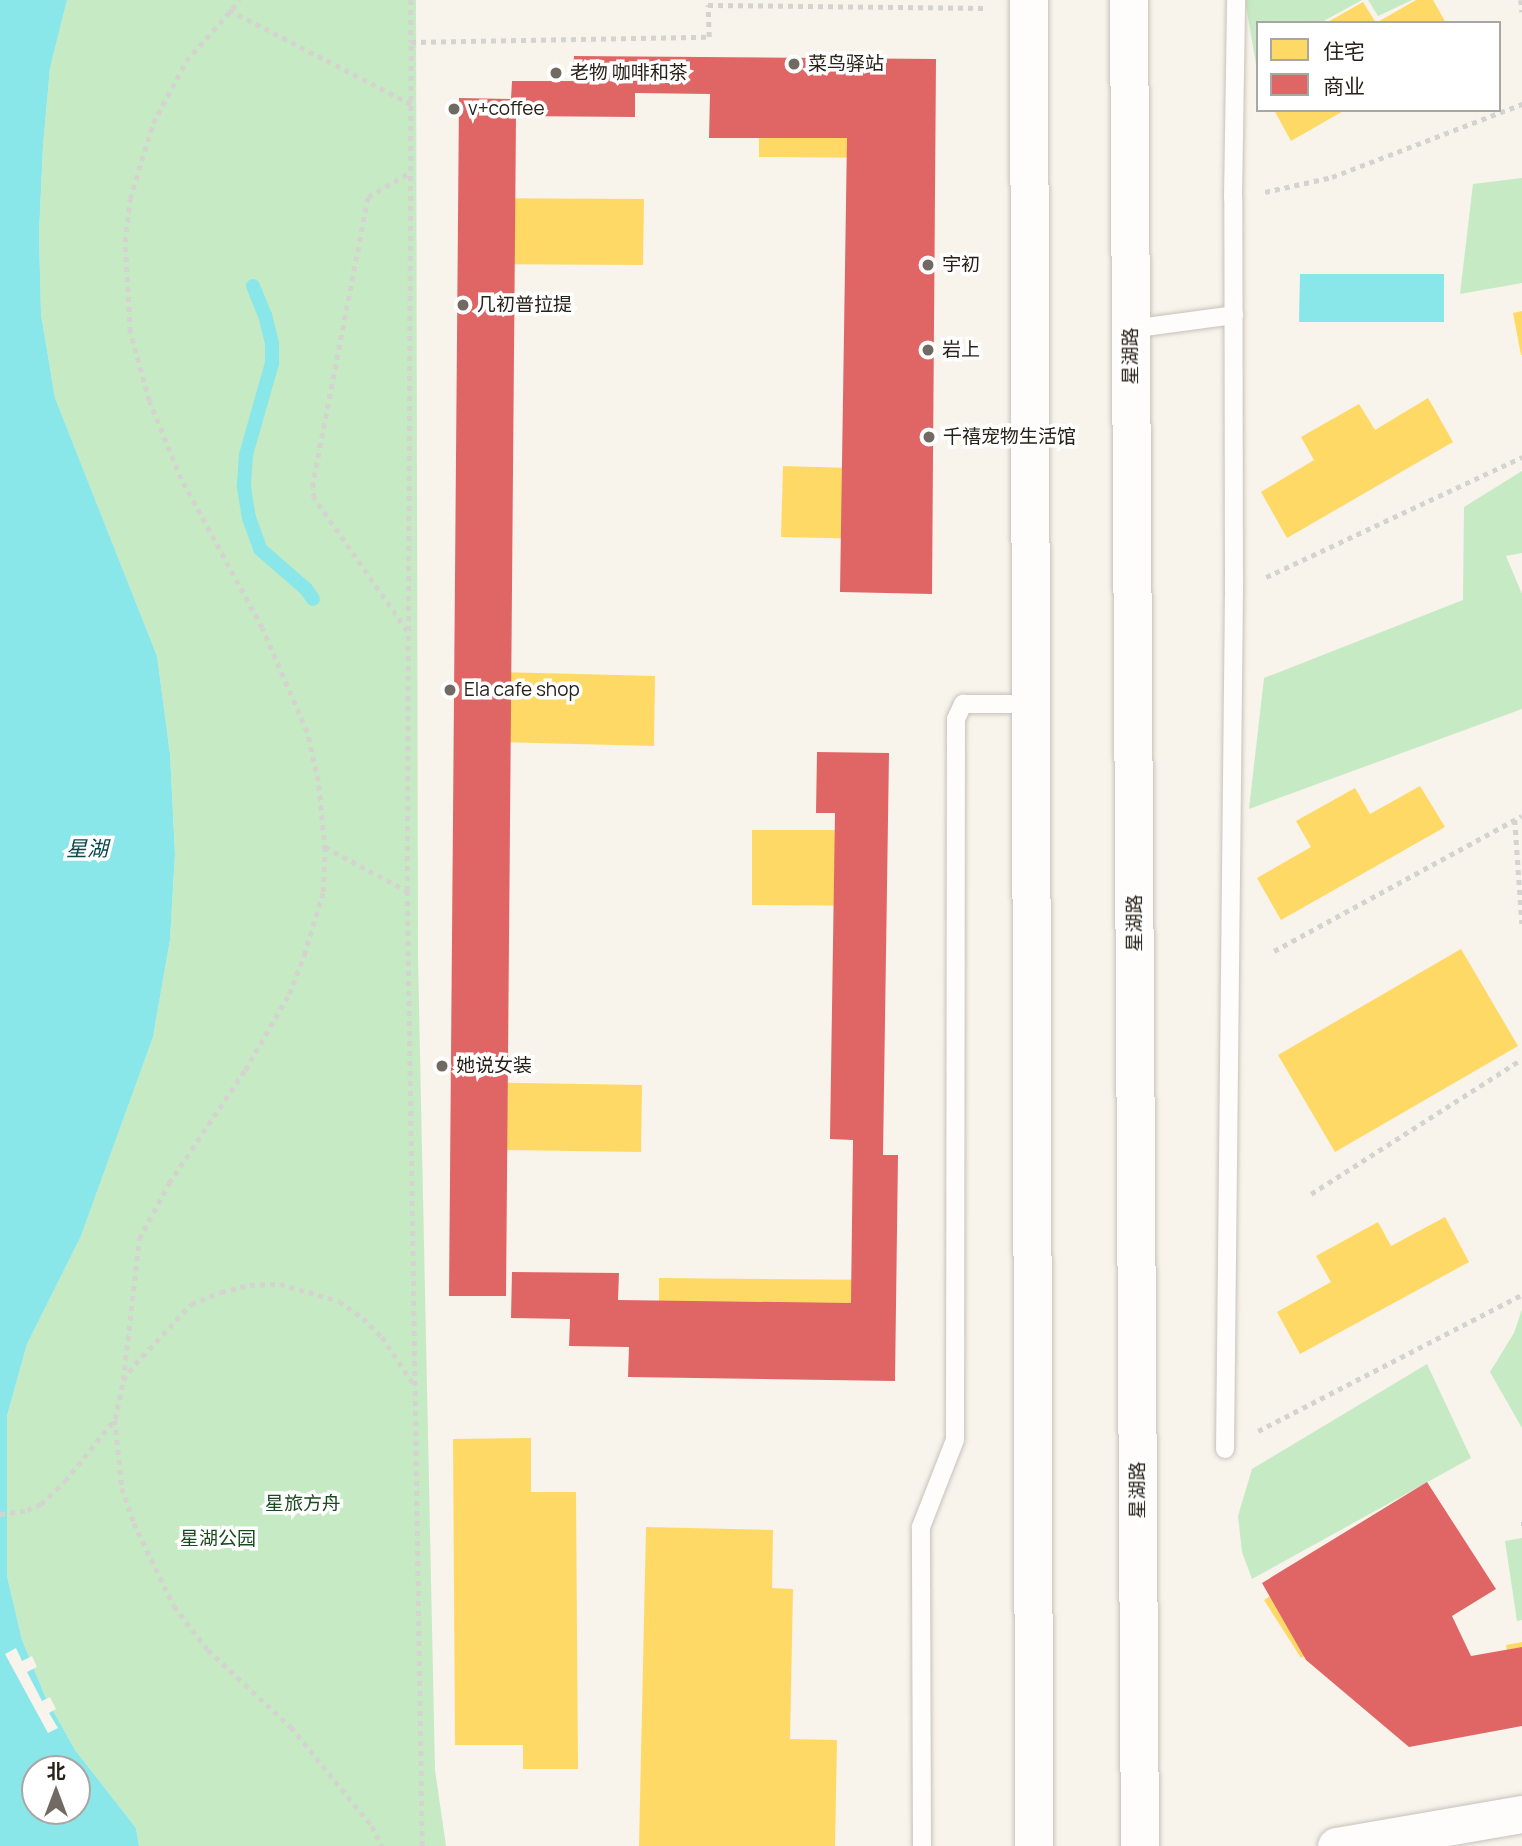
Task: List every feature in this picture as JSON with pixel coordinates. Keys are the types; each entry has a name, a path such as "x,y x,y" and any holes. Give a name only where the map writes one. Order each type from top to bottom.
{"street":[{"name":"星湖路","path":"1129,0 1140,1846"},
{"path":"1029,3 1034,1846"},
{"path":"1336,1846 1522,1814"}],"lane":[{"path":"1225,1448 1234,592 1233,198 1237,0"},
{"path":"1131,328 1234,315"},
{"path":"922,1846 921,1527 956,1440 956,719 963,704 1031,704"}],"path":[{"path":"240,0 180,71 153,123 134,187 125,242 130,331 149,401 181,479 262,628 307,732 318,781 324,846 323,891 289,994 245,1070 169,1183 139,1239 123,1380 115,1419 122,1488 134,1523 174,1606 208,1650 291,1727 372,1826 382,1846"},
{"path":"411,0 407,891 422,1846"},
{"path":"1521,0 1522,12"},
{"path":"411,42 709,37 708,5 780,3 1003,8 1029,3"},
{"path":"229,10 411,104"},
{"path":"1233,198 1332,177 1522,104"},
{"path":"408,631 314,498 312,487 368,197 409,173"},
{"path":"1234,592 1522,457"},
{"path":"1274,951 1522,816"},
{"path":"1515,820 1522,924"},
{"path":"324,846 407,891"},
{"path":"1311,1194 1522,1059"},
{"path":"123,1380 191,1304 250,1285 280,1284 338,1301 363,1318 382,1337 416,1388"},
{"path":"1225,1448 1522,1296"},
{"path":"0,1514 27,1510 41,1504 65,1481 115,1419"}],"green space":[{"name":"星湖公园","path":"67,0 416,0 418,958 435,1770 446,1846 139,1846 136,1828 91,1770 91,1755 79,1755 75,1750 45,1696 22,1640 7,1576 7,1416 27,1344 81,1236 153,1037 170,940 175,854 170,754 157,656 55,398 41,314 39,234 50,68"},
{"path":"1245,0 1362,0 1324,21 1256,21 1256,64"},
{"path":"1368,0 1412,0 1378,16"},
{"path":"1522,178 1522,283 1460,294 1473,184"},
{"path":"1522,471 1522,553 1506,556 1522,594 1522,709 1249,809 1264,678 1463,600 1464,507"},
{"path":"1522,1309 1522,1428 1490,1372 1514,1333"},
{"path":"1427,1364 1471,1458 1252,1579 1242,1552 1238,1516 1252,1469"},
{"path":"1522,1538 1522,1620 1517,1621 1505,1541"}],"water":[{"name":"星湖","path":"0,0 67,0 50,68 43,146 39,234 41,314 55,398 157,656 170,754 175,854 170,940 153,1037 81,1236 27,1344 7,1416 7,1576 22,1640 45,1696 79,1755 21,1755 21,1825 91,1825 91,1770 136,1828 139,1846 0,1846"},
{"path":"1300,274 1444,274 1444,322 1299,322"}],"pier":[{"path":"16,1648 22,1661 32,1656 37,1667 27,1672 42,1701 50,1697 56,1709 49,1713 58,1728 48,1733 5,1654"}],"building: 住宅":[{"path":"1416,0 1433,0 1445,21 1379,21"},
{"path":"1363,2 1375,21 1330,21"},
{"path":"759,86 893,86 893,158 759,157"},
{"path":"1275,112 1342,112 1291,141"},
{"path":"460,198 644,199 643,265 459,264"},
{"path":"1522,311 1522,355 1521,355 1513,313"},
{"path":"1428,398 1453,442 1287,538 1261,492 1314,460 1301,437 1359,404 1375,430"},
{"path":"783,466 915,470 914,540 781,537"},
{"path":"456,671 655,676 654,746 455,741"},
{"path":"1420,786 1445,827 1281,920 1257,878 1311,847 1296,821 1355,788 1370,814"},
{"path":"752,830 881,830 880,906 752,905"},
{"path":"1461,949 1518,1046 1335,1152 1278,1055"},
{"path":"454,1082 642,1085 641,1152 452,1149"},
{"path":"1445,1217 1469,1262 1300,1354 1277,1312 1331,1282 1316,1256 1378,1222 1391,1246"},
{"path":"659,1278 891,1280 890,1364 659,1362"},
{"path":"531,1438 531,1492 576,1492 578,1769 523,1769 523,1745 455,1745 453,1439"},
{"path":"1388,1521 1426,1579 1301,1658 1264,1600"},
{"path":"646,1527 773,1530 772,1588 793,1589 790,1739 837,1740 835,1846 639,1846"},
{"path":"1522,1642 1522,1722 1521,1722 1506,1645"}],"building: 商业":[{"path":"574,56 936,59 932,594 840,592 847,138 709,138 710,94 635,93 635,117 516,116 506,1296 449,1296 459,98 511,99 512,81 573,81"},
{"path":"817,752 889,753 883,1155 898,1155 895,1381 628,1377 629,1347 569,1346 570,1319 511,1318 512,1272 619,1273 618,1300 851,1303 853,1140 830,1139 835,813 816,813"},
{"path":"1427,1482 1496,1589 1452,1616 1471,1656 1522,1647 1522,1726 1409,1747 1306,1660 1262,1583"}],"waterway":[{"path":"253,286 265,315 272,344 272,363 246,455 244,487 249,518 260,549 306,589 313,599"}],"place":[{"name":"菜鸟驿站","path":"794,64"},
{"name":"老物 咖啡和茶","path":"556,73"},
{"name":"v+coffee","path":"454,109"},
{"name":"宇初","path":"928,265"},
{"name":"几初普拉提","path":"463,305"},
{"name":"岩上","path":"928,350"},
{"name":"千禧宠物生活馆","path":"929,437"},
{"name":"Ela cafe shop","path":"450,690"},
{"name":"她说女装","path":"442,1066"}],"park label":[{"name":"星旅方舟","path":"303,1504"}]}
